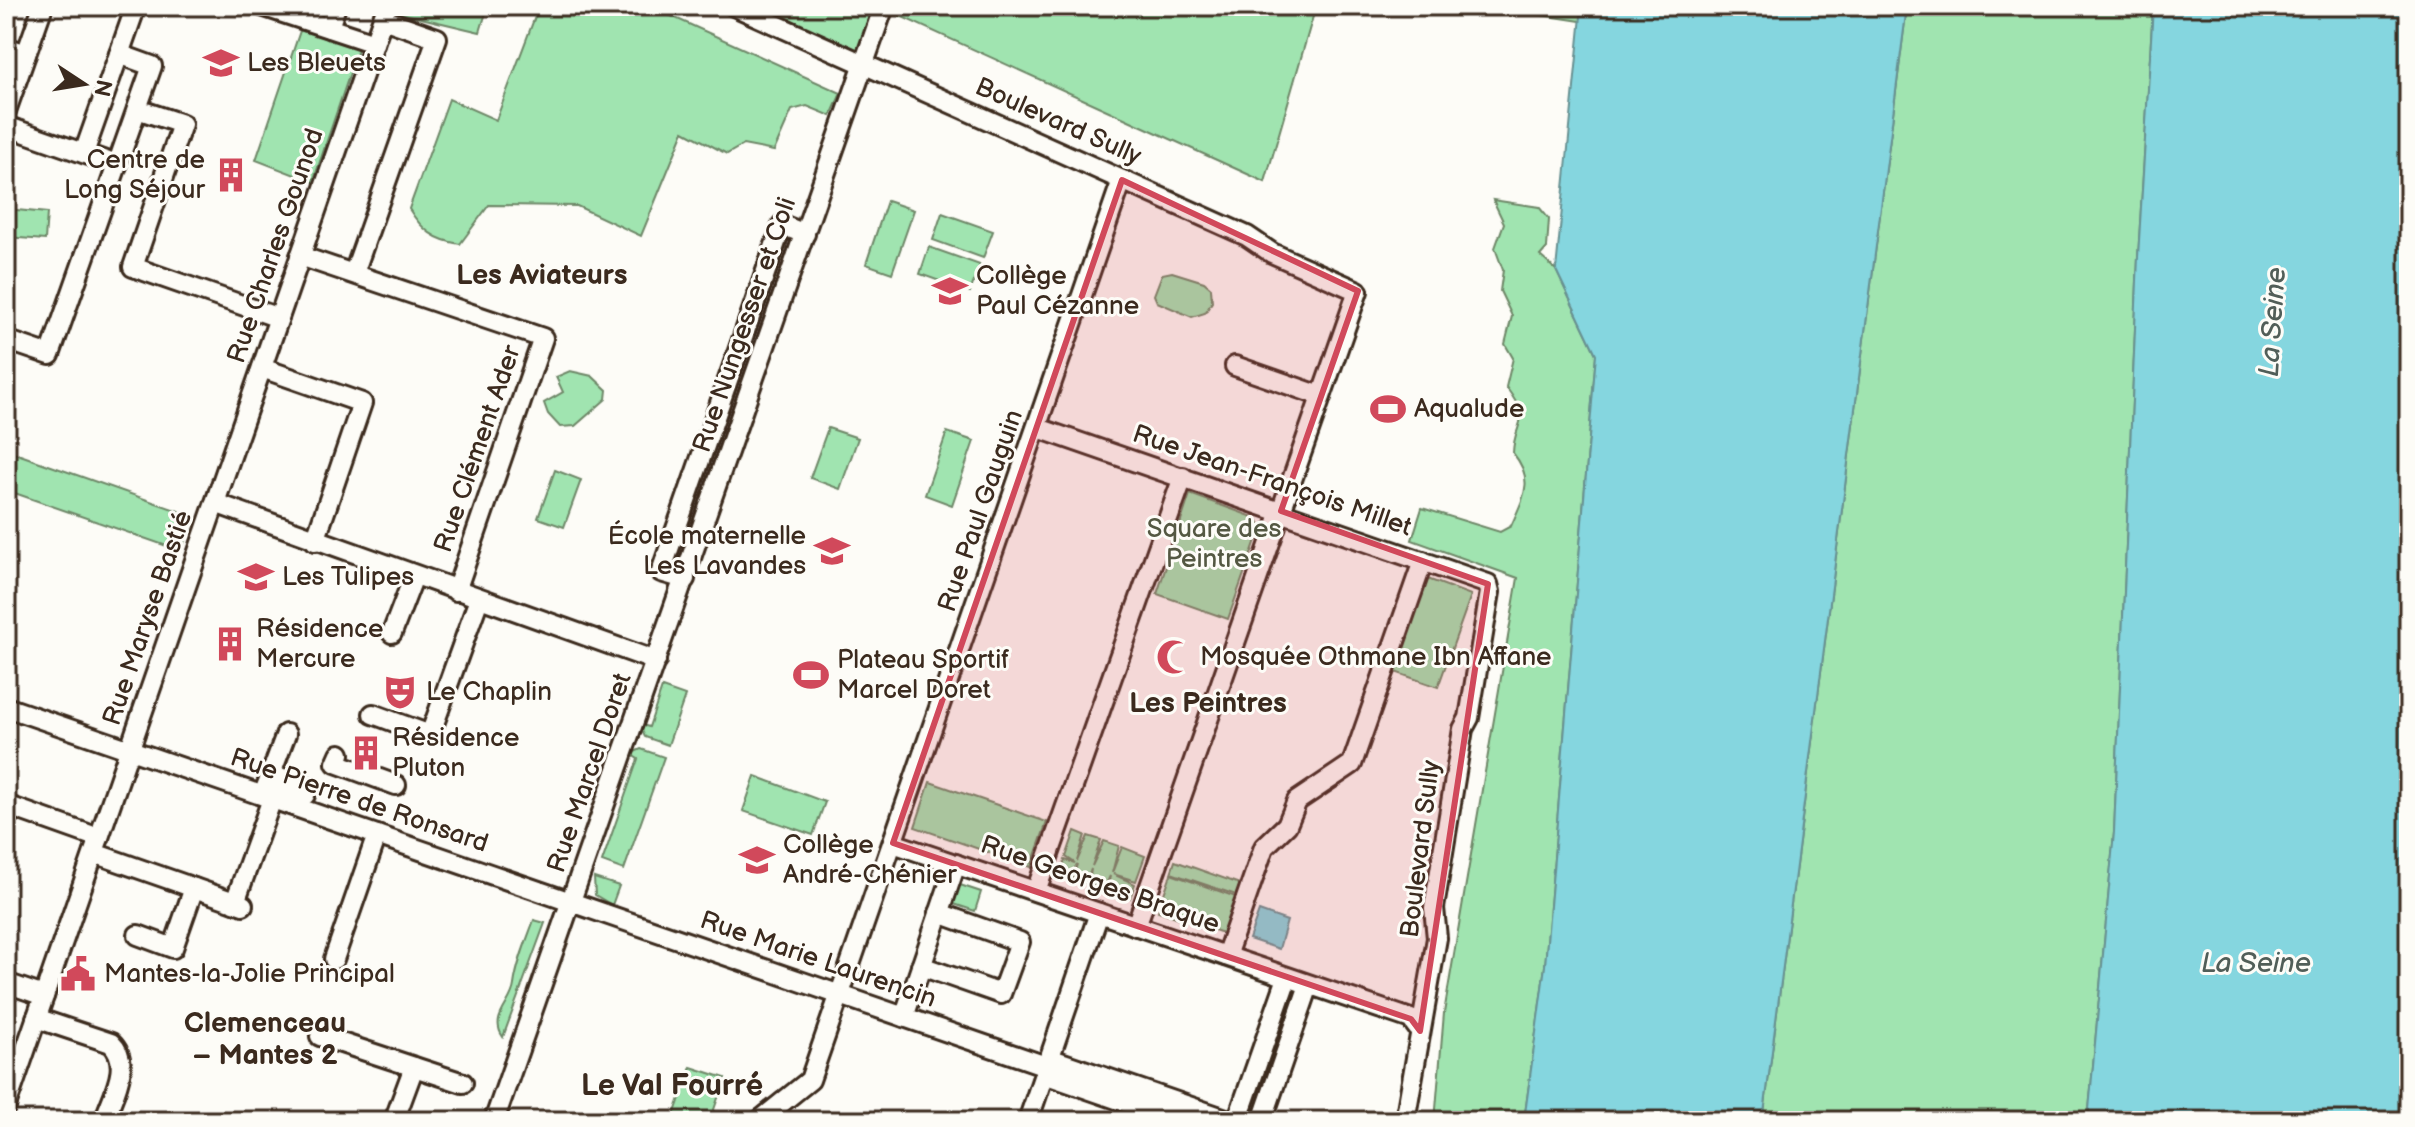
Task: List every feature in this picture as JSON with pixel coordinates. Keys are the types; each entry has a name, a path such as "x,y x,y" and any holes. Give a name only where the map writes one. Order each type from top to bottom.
{"street":[{"path":"6,111 43,6"},
{"path":"84,153 136,6"},
{"path":"262,6 374,43"},
{"path":"329,28 336,6"},
{"name":"Boulevard Sully","path":"734,6 1247,236 1272,253 1358,291 1321,396"},
{"name":"Rue Nungesser et Coli","path":"656,661 884,6"},
{"path":"354,273 437,38 385,12"},
{"name":"Rue Charles Gounod","path":"215,503 385,12"},
{"path":"6,47 26,54"},
{"path":"6,340 50,355 152,66 119,54"},
{"path":"137,109 182,124 133,267 279,318"},
{"path":"6,126 117,165"},
{"name":"Rue Paul Gauguin","path":"763,1118 807,1086 1122,180"},
{"name":"Rue Clément Ader","path":"300,256 543,338 456,591"},
{"path":"1136,926 1321,396 1235,366"},
{"path":"262,368 362,403 315,541"},
{"name":"Rue Jean-François Millet","path":"1038,428 1488,584"},
{"path":"1036,891 1183,477"},
{"path":"215,503 656,661"},
{"name":"Rue Maryse Bastié","path":"6,1106 215,503"},
{"path":"1226,956 1264,847 1283,829 1297,801 1352,764 1423,561"},
{"path":"392,633 414,576"},
{"name":"Boulevard Sully","path":"1405,1121 1437,938 1434,908 1463,729 1471,704 1488,584"},
{"path":"373,714 414,735 430,735 479,599"},
{"name":"Rue Marcel Doret","path":"494,1121 656,661"},
{"name":"Rue Pierre de Ronsard","path":"6,707 572,902"},
{"path":"6,805 194,888 239,904 267,797 268,782 305,795 308,787 271,774 286,734"},
{"path":"340,754 336,763 396,785"},
{"path":"334,959 377,835"},
{"name":"Rue Georges Braque","path":"893,843 1411,1019 1420,1031"},
{"path":"904,1017 956,864"},
{"path":"138,935 173,948 194,888"},
{"name":"Rue Marie Laurencin","path":"572,902 1047,1066"},
{"path":"921,966 1001,994 1020,942 939,913"},
{"path":"1028,1121 1099,913"},
{"path":"1047,1066 1234,1121 1287,978"},
{"path":"6,983 44,996"},
{"path":"1262,1121 1309,985"},
{"path":"36,1018 111,1043 118,1050 123,1064 104,1121"},
{"path":"320,1036 463,1083"},
{"path":"1047,1066 1180,1121"},
{"path":"394,1121 414,1067"},
{"path":"763,1118 785,1121"}],"highlighted area":[{"path":"1122,180 1358,291 1281,511 1488,584 1420,1031 1411,1019 893,843"}],"green space":[{"path":"399,6 488,6 480,32 396,12"},
{"path":"539,6 649,6 841,93 831,116 807,106 792,110 774,151 743,145 727,154 684,131 641,236 577,206 489,205 460,244 443,240 424,228 409,209 449,99 496,120"},
{"path":"759,6 874,6 858,50"},
{"path":"903,6 1316,6 1265,182 900,16"},
{"path":"1481,6 1582,6 1581,21"},
{"path":"1907,6 2153,6 2138,257 2114,832 2088,1121 1763,1121"},
{"path":"302,25 360,43 313,182 256,160"},
{"path":"1493,200 1539,207 1549,219 1547,248 1540,256 1556,270 1596,354 1545,966 1524,1121 1435,1121 1444,1013 1518,578 1412,540 1422,508 1500,532 1511,526 1523,497 1524,472 1513,453 1521,416 1506,387 1513,358 1505,344 1512,316 1500,291 1503,270 1495,248 1504,223"},
{"path":"887,201 914,210 892,273 866,264"},
{"path":"6,209 47,213 45,240 6,237"},
{"path":"942,213 993,231 983,258 933,240"},
{"path":"929,247 980,265 970,292 920,274"},
{"path":"1172,272 1204,282 1211,288 1212,302 1205,313 1192,317 1157,302 1154,295 1162,274"},
{"path":"570,371 592,376 607,390 606,399 575,426 560,427 548,414 544,403 563,392 556,377"},
{"path":"828,428 858,438 840,489 810,478"},
{"path":"947,432 974,441 952,505 925,495"},
{"path":"6,450 193,516 181,551 6,490"},
{"path":"555,470 581,480 564,527 538,518"},
{"name":"Square des Peintres","path":"1190,494 1256,518 1261,526 1228,619 1157,594"},
{"path":"1425,578 1471,595 1438,687 1392,671"},
{"path":"662,688 685,696 668,745 645,737 641,729 642,725 649,727"},
{"path":"641,749 664,757 624,870 602,862 638,759 630,754"},
{"path":"755,776 825,802 813,835 743,811"},
{"path":"930,782 1047,822 1031,867 915,827"},
{"path":"1075,831 1085,835 1077,861 1088,836 1101,840 1092,866 1104,841 1119,846 1112,873 1122,847 1145,856 1136,881 1113,874 1135,884 1130,898 1107,890 1110,876 1104,889 1089,884 1091,869 1086,883 1073,878 1077,864 1070,878 1060,874 1065,860 1075,863 1066,857"},
{"path":"1175,861 1240,884 1236,895 1171,873"},
{"path":"1171,874 1236,897 1223,933 1158,911"},
{"path":"594,878 619,886 612,905 595,895"},
{"path":"957,884 981,892 975,911 951,903"},
{"path":"534,920 545,923 503,1037 499,1030 500,1017 512,992"},
{"path":"691,1067 725,1078 710,1121 672,1121"}],"water":[{"path":"1582,6 1907,6 1763,1121 1524,1121 1545,966 1596,354 1556,270"},
{"name":"La Seine","path":"2153,6 2409,6 2409,1121 2088,1121 2114,832 2138,257"},
{"path":"1259,911 1287,921 1279,949 1249,939"}],"place":[{"name":"Les Bleuets","path":"221,63"},
{"name":"Centre de Long Séjour","path":"231,175"},
{"name":"Collège Paul Cézanne","path":"950,291"},
{"name":"Aqualude","path":"1388,409"},
{"name":"École maternelle Les Lavandes","path":"832,551"},
{"name":"Les Tulipes","path":"256,577"},
{"name":"Résidence Mercure","path":"230,644"},
{"name":"Mosquée Othmane Ibn Affane","path":"1174,657"},
{"name":"Plateau Sportif Marcel Doret","path":"811,675"},
{"name":"Le Chaplin","path":"400,692"},
{"name":"Résidence Pluton","path":"366,753"},
{"name":"Collège André-Chénier","path":"757,860"},
{"name":"Mantes-la-Jolie Principal","path":"78,974"}],"district":[{"name":"Les Aviateurs","path":"542,275"},
{"name":"Les Peintres","path":"1208,703"},
{"name":"Clemenceau – Mantes 2","path":"265,1039"},
{"name":"Le Val Fourré","path":"672,1086"}]}
